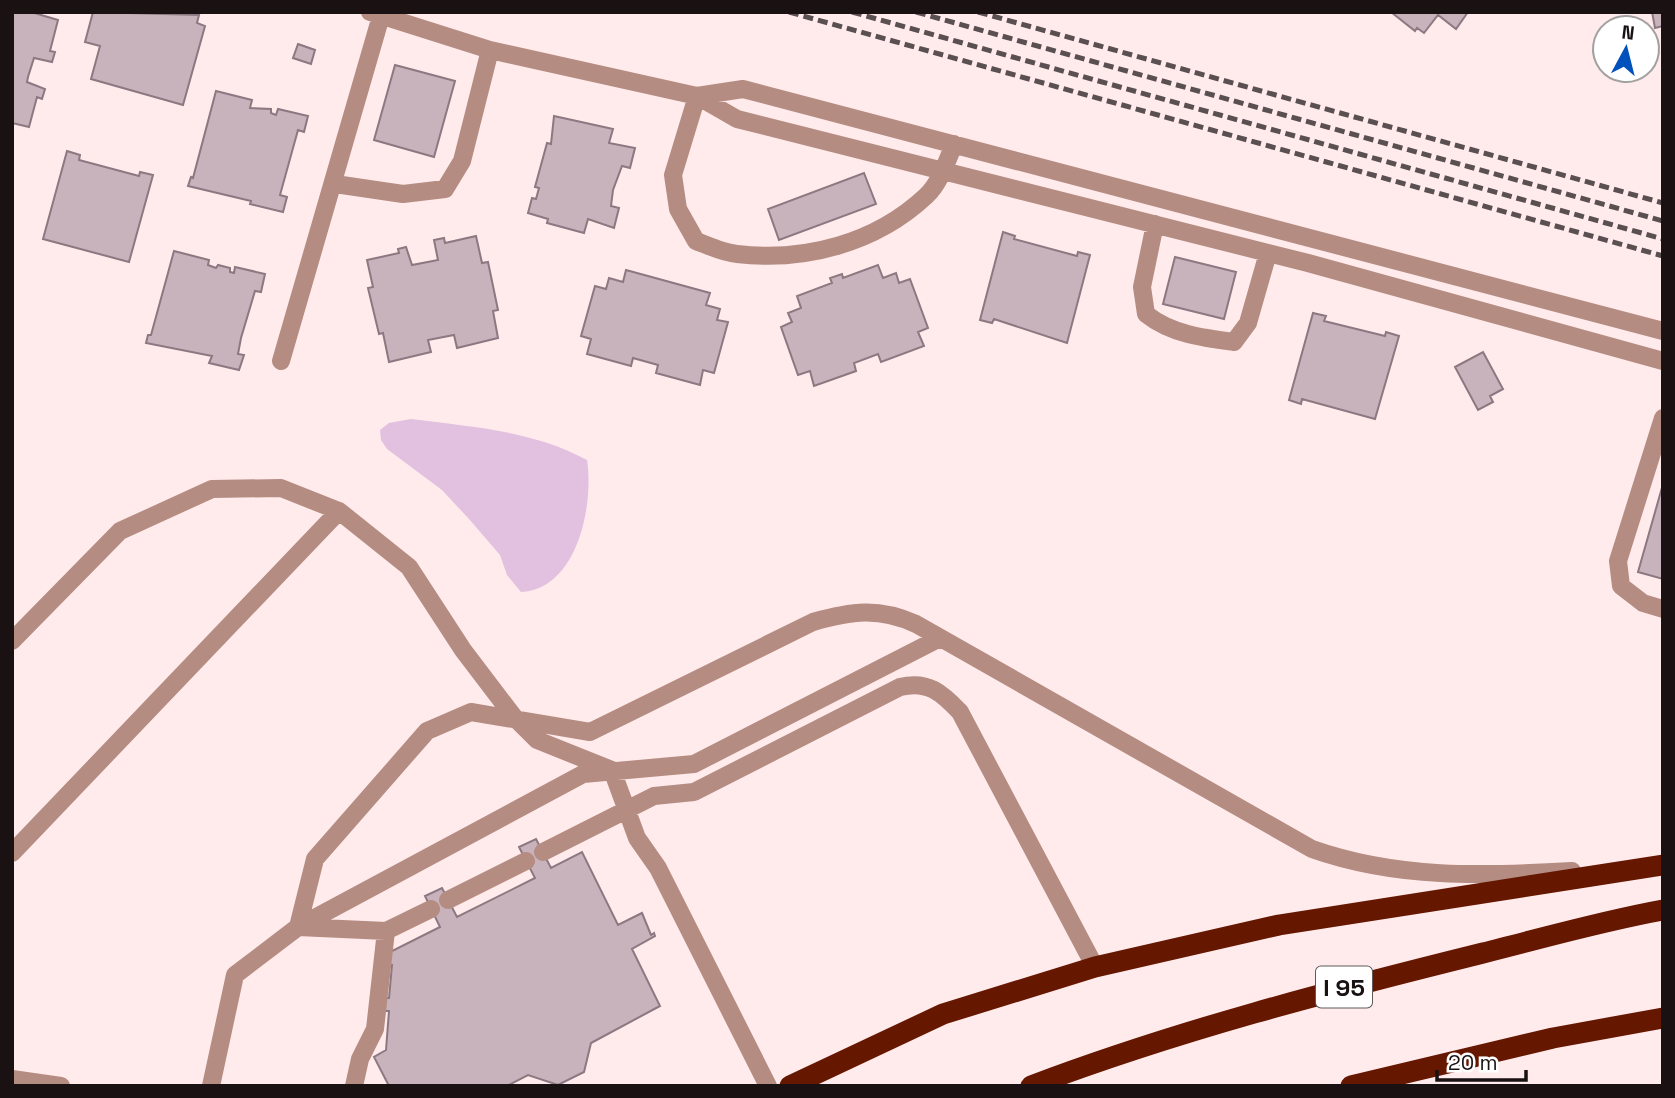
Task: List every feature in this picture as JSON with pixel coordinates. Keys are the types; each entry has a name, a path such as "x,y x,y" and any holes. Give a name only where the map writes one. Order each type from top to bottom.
{"highway":[{"path":"790,1086 943,1014 1095,967 1279,925 1635,867 1663,865"},
{"name":"I 95","path":"1031,1086 1167,1038 1272,1007 1594,923 1663,910"},
{"path":"1351,1086 1540,1041 1663,1018"}],"lane":[{"path":"281,362 335,184 375,14 490,50 696,96 737,119 1268,253 1663,360"},
{"path":"335,184 402,194 445,189 462,161 490,50"},
{"path":"696,96 743,89 1663,331"},
{"path":"696,96 673,175 678,209 696,241 735,254 808,254 874,234 927,195 954,144"},
{"path":"1155,224 1142,287 1146,314 1161,326 1202,338 1234,342 1248,323 1268,253"},
{"path":"1663,418 1618,561 1621,586 1643,603 1663,609"},
{"path":"12,641 120,531 212,489 281,488 339,511 409,567 463,650 514,718 537,740 612,770 637,838 658,868 768,1086"},
{"path":"12,853 339,511"},
{"path":"298,926 315,859 428,732 471,712 590,732 813,622 847,612 882,612 898,616 1312,849 1345,860 1394,870 1485,876 1635,867"},
{"path":"211,1086 235,975 298,926 583,775 612,770 694,764 940,638"},
{"path":"543,852 654,796 694,792 900,687 912,684 929,687 936,689 960,712 1095,967"},
{"path":"448,900 526,861"},
{"path":"298,926 386,931 431,909"},
{"path":"354,1086 360,1059 375,1029 386,931"},
{"path":"12,1079 61,1086"}],"shaded area":[{"path":"411,419 523,436 545,442 587,460 588,499 584,520 569,561 556,576 540,587 521,592 507,575 500,555 442,490 387,449 381,440 380,430 389,423"}],"building":[{"path":"12,12 31,12 58,20 50,51 55,52 52,62 34,58 28,77 27,82 45,89 42,99 37,97 29,127 12,123"},
{"path":"93,12 199,15 197,23 205,26 183,105 91,79 100,46 85,42"},
{"path":"1391,12 1468,12 1456,29 1438,15 1424,33 1417,28 1415,31"},
{"path":"1663,12 1663,26 1661,14 1652,14"},
{"path":"298,44 315,50 311,64 293,58"},
{"path":"395,65 455,81 434,157 374,140"},
{"path":"216,91 252,100 250,108 271,109 271,113 276,115 278,109 308,116 304,132 298,130 280,195 287,197 283,212 250,204 251,201 188,186 191,177 193,178"},
{"path":"554,116 613,129 609,143 635,148 630,168 622,166 613,190 611,206 619,208 614,228 588,219 584,233 547,223 548,219 528,213 532,198 536,199 539,188 535,187 547,143 551,144"},
{"path":"67,151 80,155 79,160 139,176 140,172 153,175 129,262 43,239"},
{"path":"864,173 876,204 779,240 768,209"},
{"path":"1003,232 1015,236 1014,239 1077,256 1078,252 1090,255 1067,343 994,319 992,323 980,320"},
{"path":"476,236 482,263 488,262 498,310 493,311 498,338 457,348 454,335 428,340 431,352 389,362 383,333 379,334 368,288 373,287 367,260 399,253 398,249 406,247 412,265 438,260 434,240 444,238 445,243"},
{"path":"174,251 209,260 208,265 230,268 230,272 234,273 235,267 265,274 261,292 255,291 241,338 238,354 244,355 239,370 209,363 212,356 146,343 148,335 151,335"},
{"path":"1175,257 1236,272 1224,319 1163,304"},
{"path":"878,265 883,278 896,273 899,283 910,279 928,328 918,332 924,346 881,362 878,354 854,363 856,371 814,386 810,371 798,375 781,327 792,322 788,313 801,308 797,296 832,283 830,278 842,274 843,278"},
{"path":"626,270 710,293 706,305 720,309 717,320 728,322 714,373 703,370 700,385 656,373 658,365 633,358 631,366 587,354 591,339 581,336 595,286 606,289 609,278 623,282"},
{"path":"1313,313 1326,316 1324,321 1385,336 1386,332 1399,336 1375,419 1302,399 1301,404 1289,400"},
{"path":"1483,352 1503,389 1490,396 1493,402 1478,410 1455,367"},
{"path":"1663,484 1663,579 1638,572"},
{"path":"536,839 551,868 582,852 618,925 642,913 651,935 654,933 655,936 632,949 660,1006 591,1043 584,1072 558,1085 528,1075 507,1086 389,1086 374,1057 386,1050 389,1011 380,1011 381,998 389,998 392,965 383,964 392,951 440,927 425,896 442,888 457,917 535,878 519,847"}],"railway":[{"path":"789,12 1663,256"},
{"path":"852,12 1663,239"},
{"path":"916,12 1663,221"},
{"path":"978,12 1663,203"}]}
